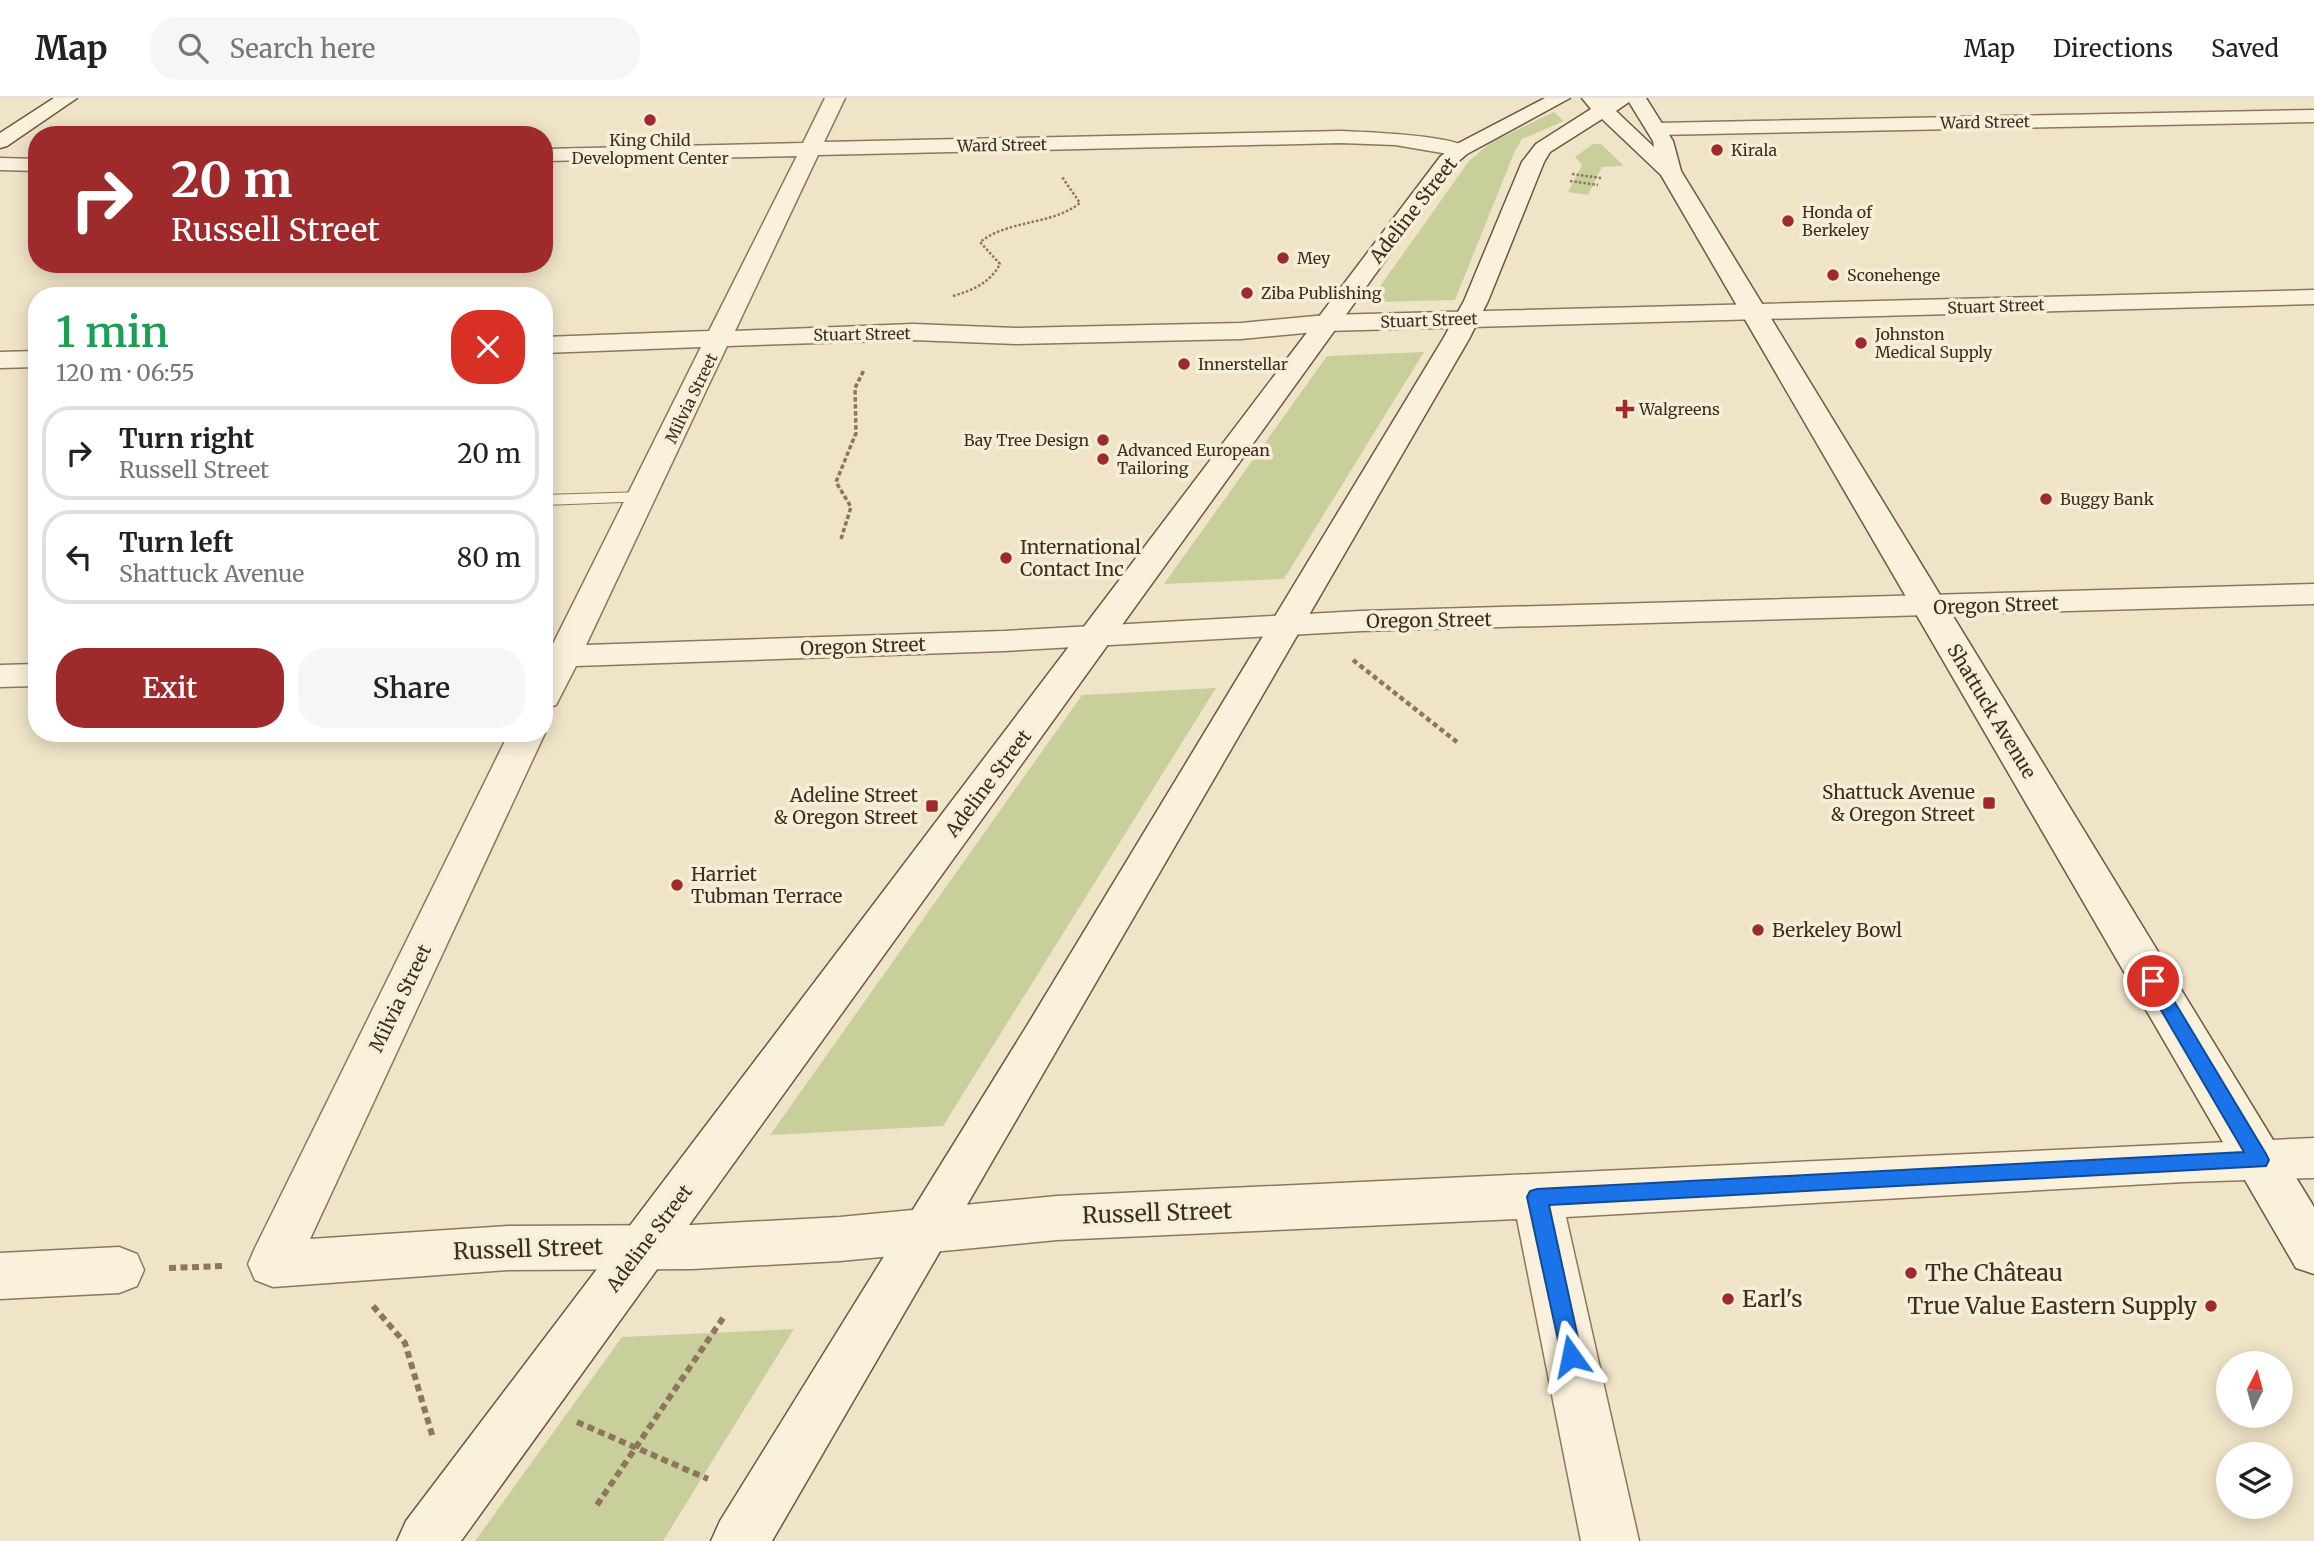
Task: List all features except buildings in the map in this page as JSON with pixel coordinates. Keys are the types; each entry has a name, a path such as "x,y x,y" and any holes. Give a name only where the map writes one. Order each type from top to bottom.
{"street":[{"path":"0,142 67,98"},
{"name":"Milvia Street","path":"554,657 643,497 835,98"},
{"name":"Adeline Street","path":"426,1541 1439,170 1460,149 1560,98"},
{"path":"740,1541 1286,628 1467,318 1533,162 1543,148 1597,105 1622,98"},
{"name":"Shattuck Avenue","path":"1636,98 1657,129 1670,171 2314,1252"},
{"name":"Shattuck Avenue","path":"1597,105 1670,171"},
{"name":"Ward Street","path":"1657,129 2314,116"},
{"name":"Ward Street","path":"553,155 1341,137 1395,139 1460,149"},
{"path":"0,164 28,165"},
{"name":"Stuart Street","path":"553,345 913,332 1016,336 1241,331 1326,323 1467,318 2314,297"},
{"path":"0,360 28,359"},
{"name":"Oregon Street","path":"554,657 1286,628 1362,621 1930,607 2314,594"},
{"path":"0,676 28,675"},
{"name":"Milvia Street","path":"272,1264 523,742"},
{"name":"Russell Street","path":"272,1264 486,1249 643,1247 840,1239 1057,1218 2314,1158"},
{"path":"1537,1197 1610,1541"},
{"path":"0,1276 119,1270"}],"lane":[{"path":"553,500 643,497"}],"path":[{"path":"1572,174 1601,178"},
{"path":"1570,181 1598,185"},
{"path":"1343,653 1457,742"},
{"path":"329,1260 405,1343 426,1405 450,1508"},
{"path":"119,1270 272,1264"},
{"path":"597,1505 723,1318"},
{"path":"570,1419 708,1479"}],"green space":[{"path":"1554,112 1564,121 1522,139 1514,153 1455,300 1379,302 1371,299 1469,161 1490,143"},
{"path":"1593,144 1601,144 1624,166 1602,167 1588,195 1568,192 1582,165 1575,157"},
{"path":"1424,352 1284,579 1164,584 1327,356"},
{"path":"1216,688 943,1126 770,1135 1082,695"},
{"path":"794,1329 663,1541 475,1541 622,1337"}],"place":[{"name":"King Child Development Center","path":"650,120"},
{"name":"Kirala","path":"1717,150"},
{"name":"Honda of Berkeley","path":"1788,221"},
{"name":"Mey","path":"1283,258"},
{"name":"Sconehenge","path":"1833,275"},
{"name":"Ziba Publishing","path":"1247,293"},
{"name":"Johnston Medical Supply","path":"1861,343"},
{"name":"Innerstellar","path":"1184,364"},
{"name":"Walgreens","path":"1625,409"},
{"name":"Bay Tree Design","path":"1103,440"},
{"name":"Advanced European Tailoring","path":"1103,459"},
{"name":"Buggy Bank","path":"2046,499"},
{"name":"International Contact Inc","path":"1006,558"},
{"name":"Shattuck Avenue & Oregon Street","path":"1989,803"},
{"name":"Adeline Street & Oregon Street","path":"932,806"},
{"name":"Harriet Tubman Terrace","path":"677,885"},
{"name":"Berkeley Bowl","path":"1758,930"},
{"name":"The Château","path":"1911,1273"},
{"name":"Earl's","path":"1728,1299"},
{"name":"True Value Eastern Supply","path":"2211,1306"}],"route":[{"path":"1571,1356 1537,1197 2259,1160 2153,981"}]}
